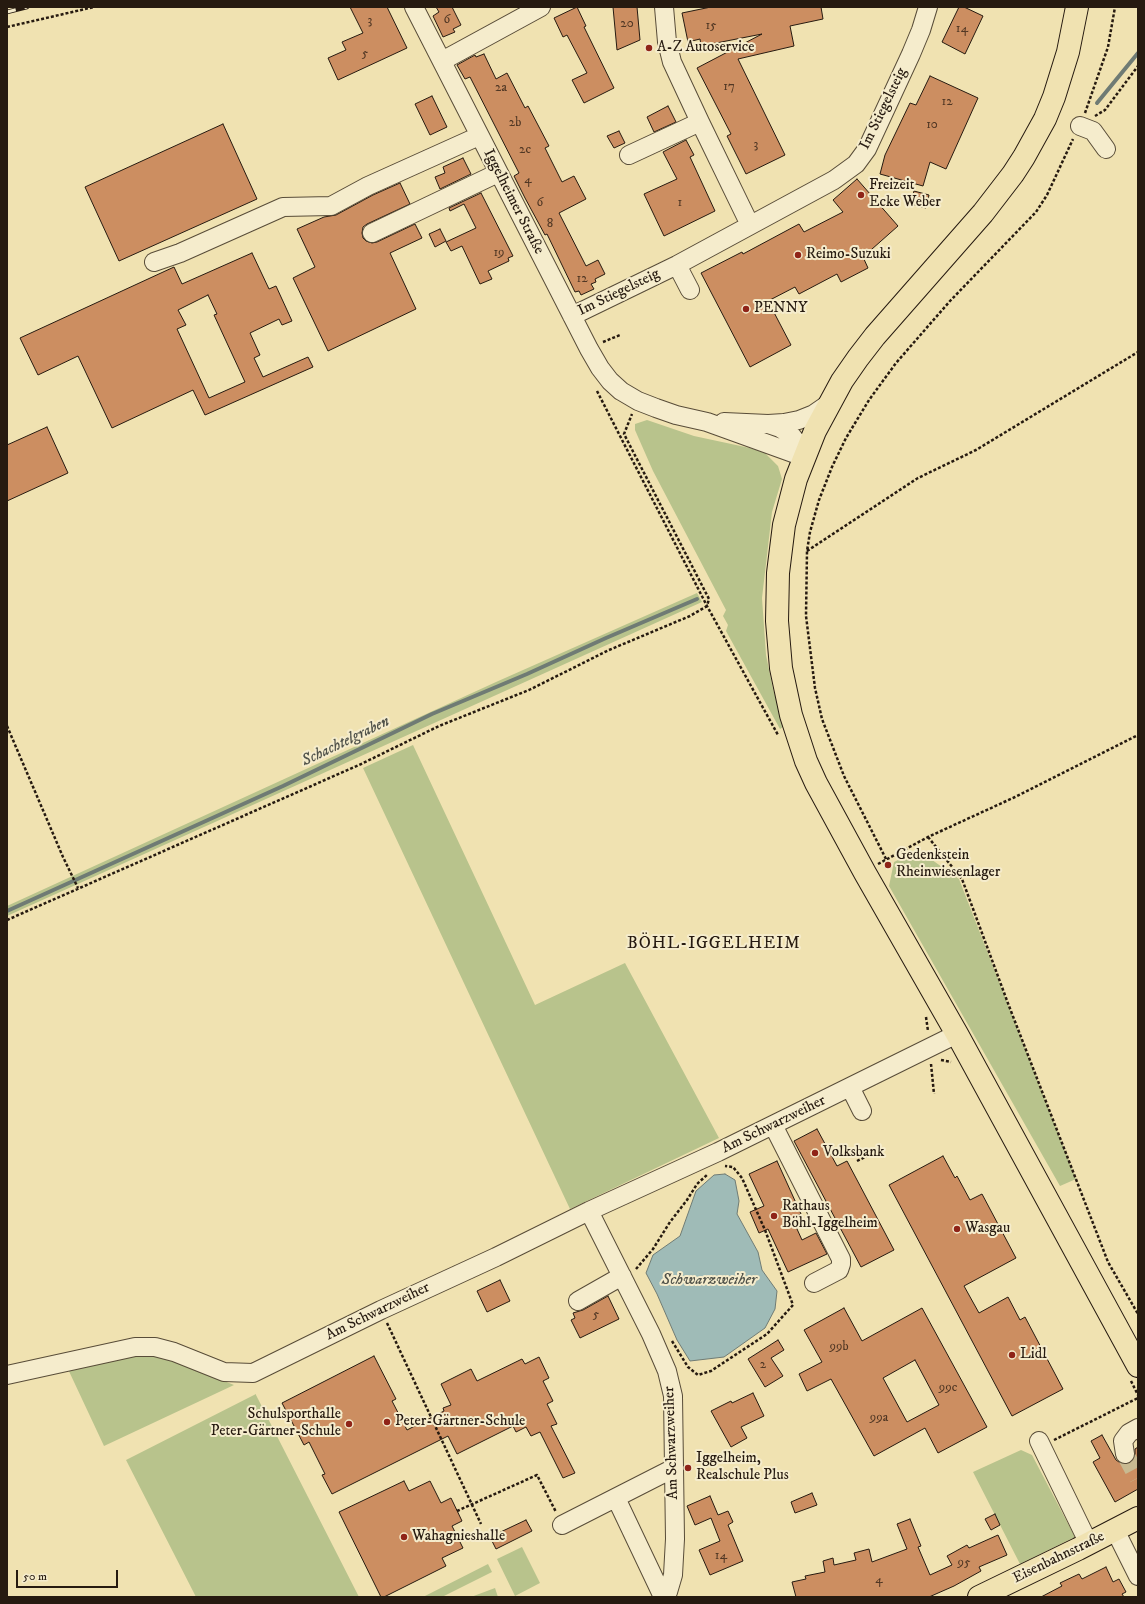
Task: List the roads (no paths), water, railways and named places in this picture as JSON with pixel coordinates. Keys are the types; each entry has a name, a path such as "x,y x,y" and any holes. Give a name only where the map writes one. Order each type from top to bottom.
{"main road":[{"path":"1077,7 1068,52 1056,91 1044,119 1024,157 983,214 866,347 842,381 827,406 804,456 784,525 778,573 777,621 781,668 791,715 806,761 827,804 957,1034 1138,1366"},
{"name":"Eisenbahnstraße","path":"979,1597 1089,1544 1138,1518"}],"street":[{"name":"Iggelheimer Straße","path":"414,7 498,173 600,368 610,381 621,391 638,401 676,415 707,422"},
{"path":"442,61 541,7"},
{"path":"664,7 672,62 750,224"},
{"name":"Im Stiegelsteig","path":"572,316 677,265 750,224 834,180 856,164 867,149 911,54 922,30 928,7"},
{"path":"629,155 700,122"},
{"path":"1080,126 1094,132 1106,149"},
{"path":"154,262 187,250 282,207 332,206 368,186 479,136"},
{"path":"372,233 498,173"},
{"path":"677,265 690,290"},
{"path":"707,422 768,424 784,423 799,420 814,414 827,406"},
{"path":"707,422 804,456"},
{"path":"768,424 780,428 792,436 799,445 804,456"},
{"name":"Am Schwarzweiher","path":"7,1375 135,1347 155,1347 174,1352 224,1372 253,1373 589,1211 718,1159 773,1125 957,1034"},
{"path":"850,1087 862,1110"},
{"path":"773,1125 841,1259 839,1270 814,1283"},
{"name":"Am Schwarzweiher","path":"589,1211 651,1334 670,1381 673,1396 676,1539 670,1585 664,1597"},
{"path":"578,1300 624,1281"},
{"path":"1125,1454 1123,1441 1129,1433 1138,1428"},
{"path":"1043,1442 1089,1544"},
{"path":"562,1525 674,1468"},
{"path":"616,1498 664,1597"},
{"path":"1115,1530 1138,1576"}],"water":[{"name":"Schwarzweiher","path":"725,1174 735,1180 739,1201 737,1214 758,1252 762,1270 777,1291 775,1309 765,1328 724,1357 690,1361 677,1340 646,1273 653,1255 680,1236 696,1191 714,1175"}],"waterway":[{"path":"1097,103 1138,53"},
{"name":"Schachtelgraben","path":"7,911 283,786 432,714 697,599"}],"tunnel":[{"path":"1125,1454 1138,1478"}],"railway":[{"path":"7,12 27,7"}],"place":[{"name":"A-Z Autoservice","path":"649,48"},
{"name":"Freizeit Ecke Weber","path":"861,195"},
{"name":"Reimo-Suzuki","path":"798,255"},
{"name":"PENNY","path":"746,309"},
{"name":"Gedenkstein Rheinwiesenlager","path":"888,865"},
{"name":"Volksbank","path":"815,1153"},
{"name":"Rathaus Böhl-Iggelheim","path":"774,1216"},
{"name":"Wasgau","path":"957,1229"},
{"name":"Lidl","path":"1012,1355"},
{"name":"Peter-Gärtner-Schule","path":"387,1422"},
{"name":"Schulsporthalle Peter-Gärtner-Schule","path":"349,1424"},
{"name":"Iggelheim, Realschule Plus","path":"688,1468"},
{"name":"Wahagnieshalle","path":"404,1537"}],"district":[{"name":"BÖHL-IGGELHEIM","path":"714,944"}]}
